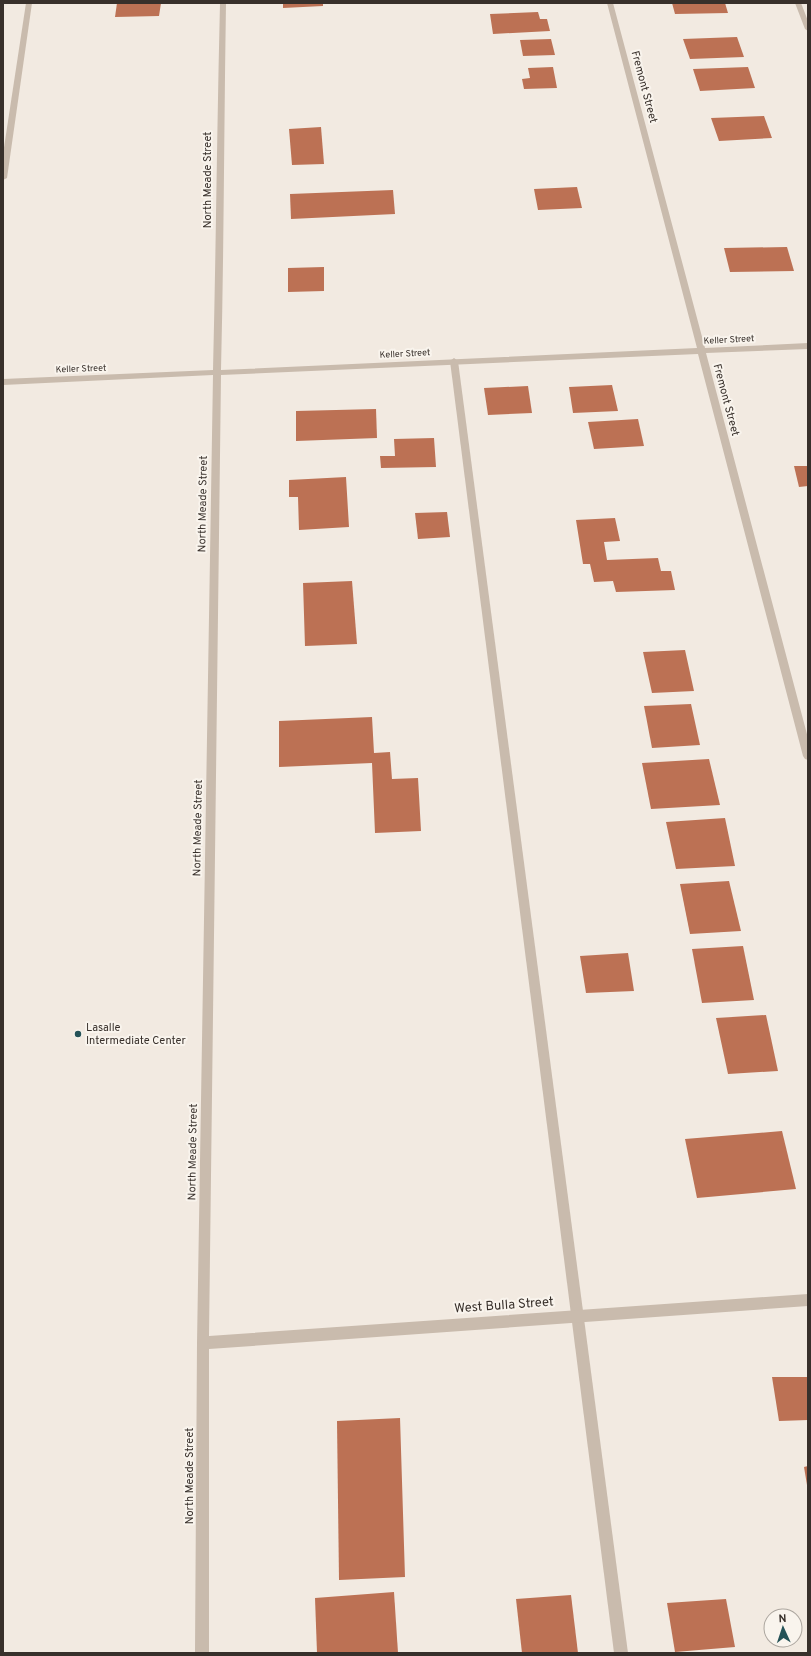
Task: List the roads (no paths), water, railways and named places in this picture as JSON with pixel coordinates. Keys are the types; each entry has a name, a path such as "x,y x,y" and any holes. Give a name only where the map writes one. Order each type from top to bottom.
{"street":[{"path":"3,178 29,3"},
{"name":"North Meade Street","path":"202,1653 202,1343 217,373 221,213 220,138 223,3"},
{"name":"Fremont Street","path":"610,3 808,756"},
{"path":"798,3 808,29"},
{"name":"Keller Street","path":"3,382 454,361 701,352 808,346"},
{"path":"454,361 621,1653"},
{"name":"West Bulla Street","path":"202,1343 808,1300"}],"place":[{"name":"Lasalle Intermediate Center","path":"78,1034"}]}
